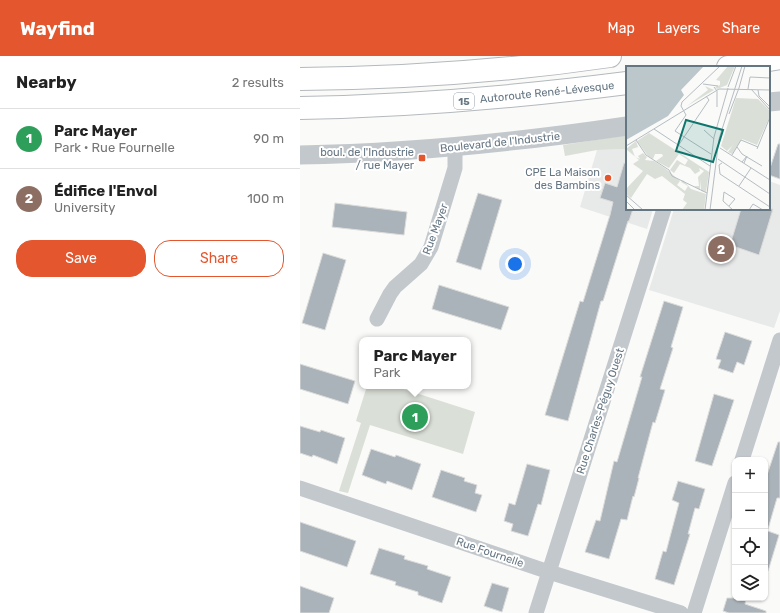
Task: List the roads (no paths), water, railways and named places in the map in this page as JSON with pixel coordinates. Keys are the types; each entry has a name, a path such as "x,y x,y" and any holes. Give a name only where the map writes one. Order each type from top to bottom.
{"highway":[{"path":"300,79 376,77 462,72 576,61 610,56"},
{"path":"734,66 780,58"},
{"name":"Autoroute René-Lévesque","path":"300,108 381,106 469,101 626,83"}],"street":[{"path":"770,102 780,101"},
{"name":"Boulevard de l'Industrie","path":"300,155 433,149 556,136 626,126"},
{"name":"Rue Mayer","path":"377,319 393,291 421,264 431,246 455,168 455,147"},
{"name":"Rue Charles-Péguy Ouest","path":"536,613 664,210"},
{"path":"743,457 780,340"},
{"name":"Rue Fournelle","path":"300,488 549,572 681,613"},
{"path":"694,613 732,492"}],"place":[{"name":"boul. de l'Industrie / rue Mayer","path":"422,158"},
{"name":"CPE La Maison des Bambins","path":"608,178"},
{"name":"Édifice l'Envol","path":"721,249"},
{"name":"Parc Mayer","path":"415,417"}]}
